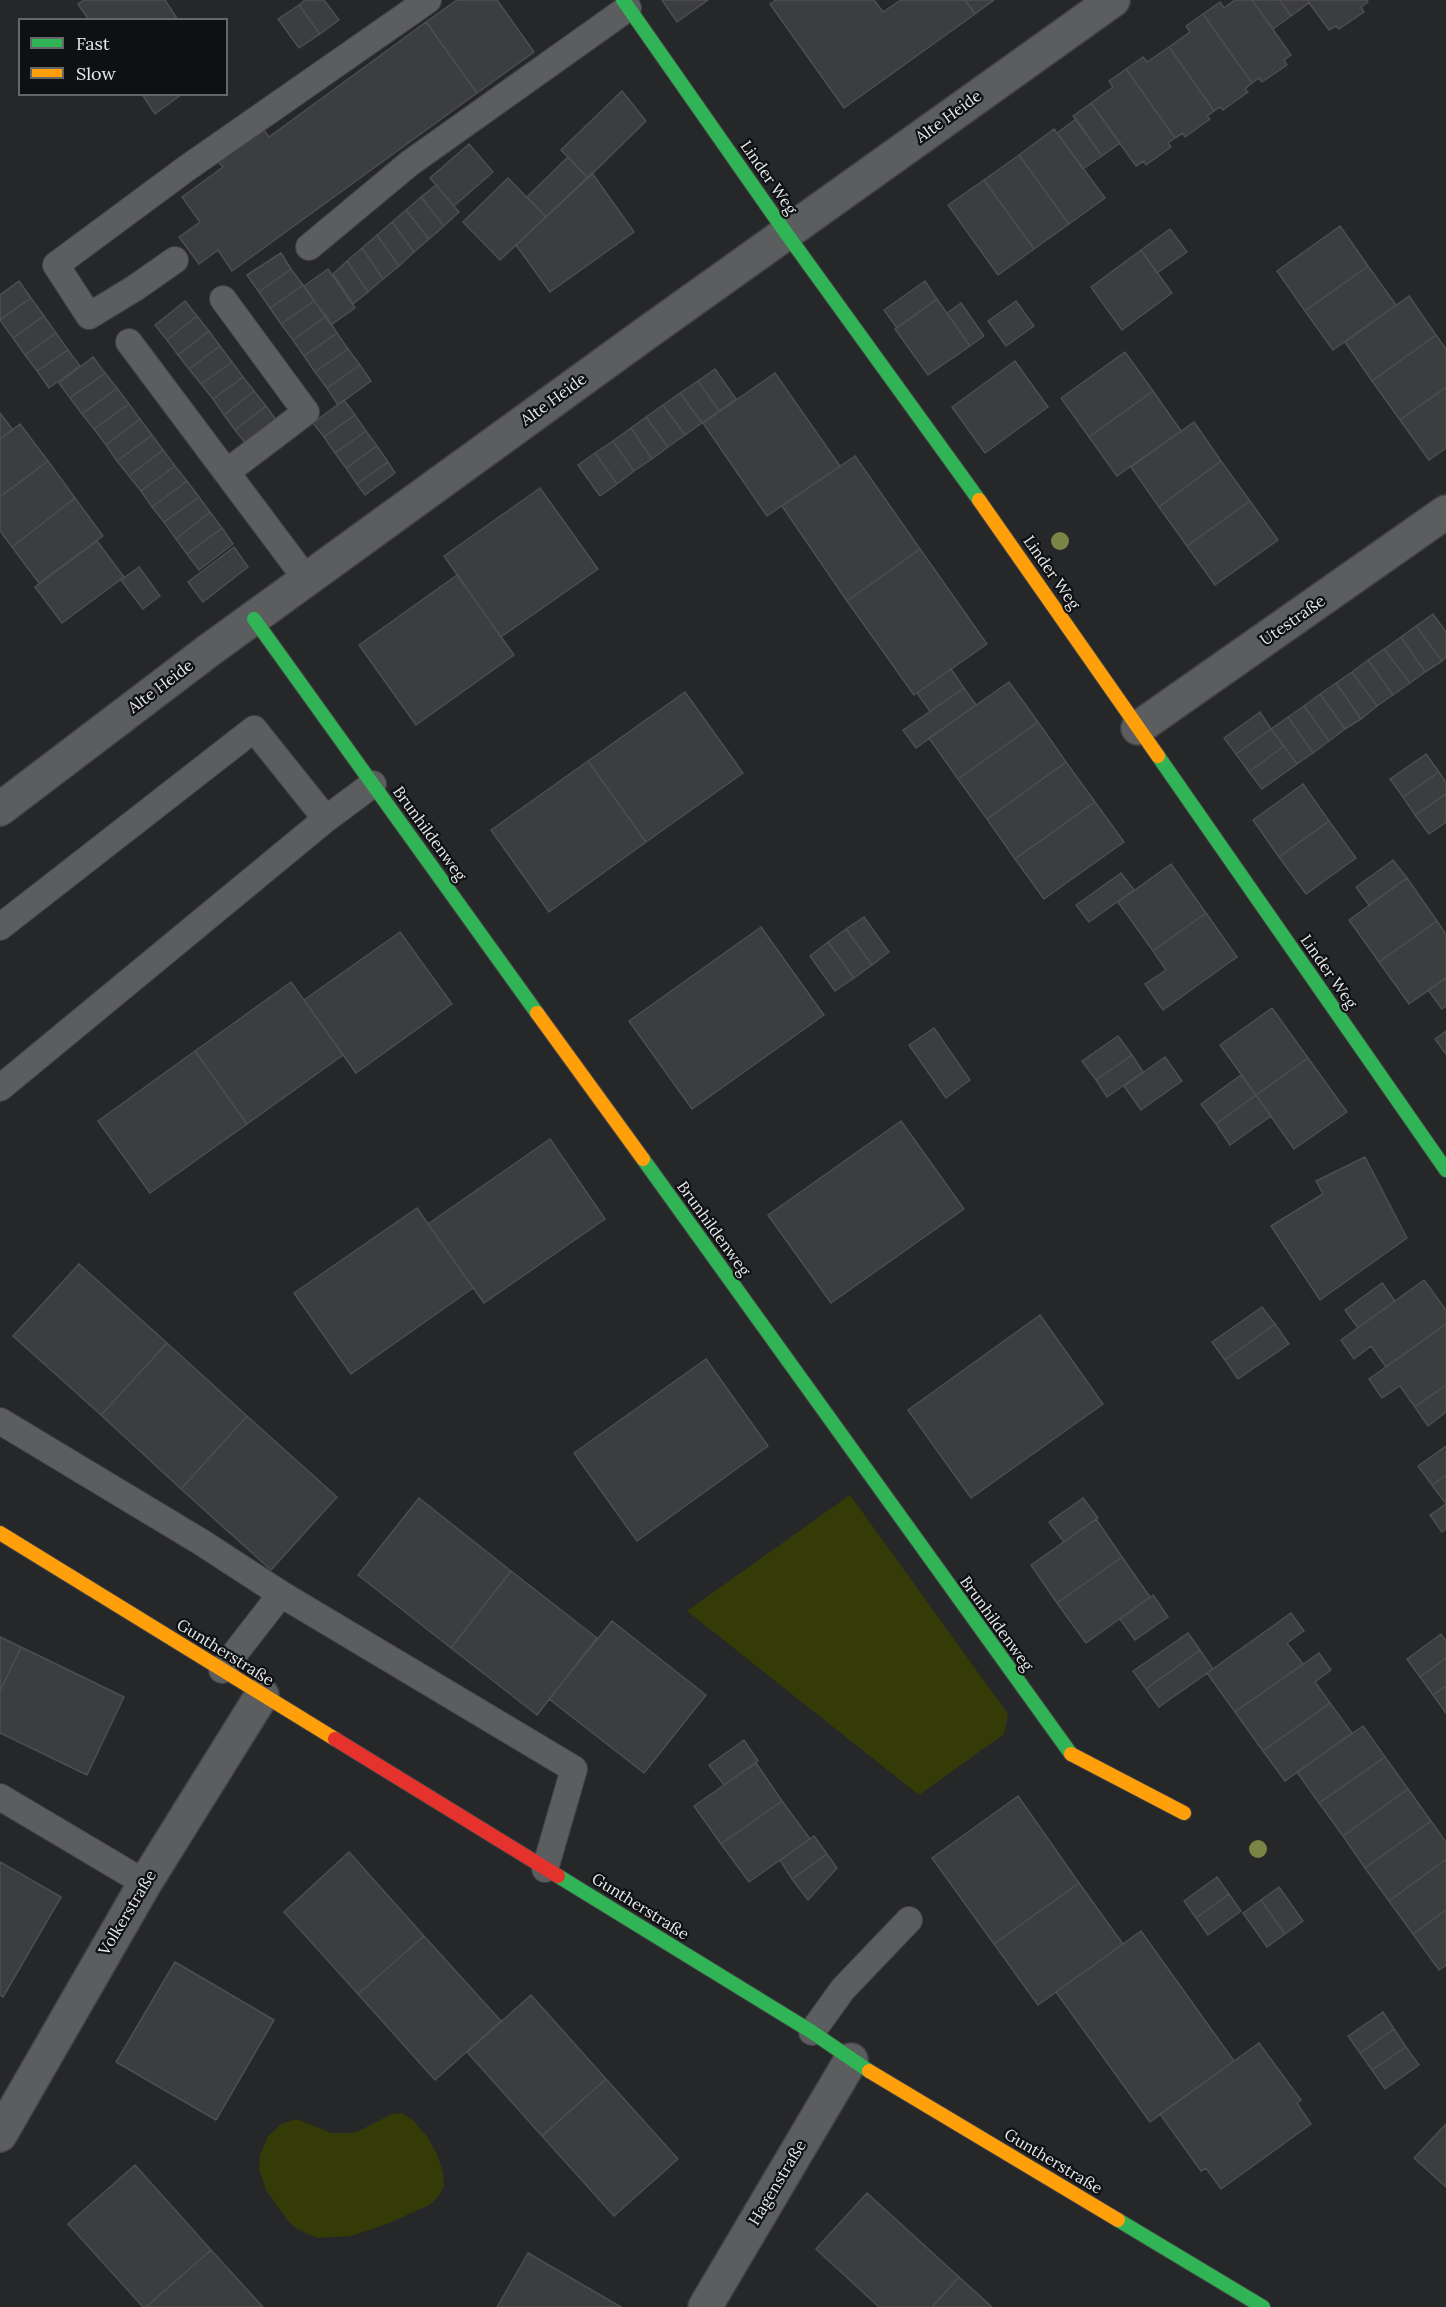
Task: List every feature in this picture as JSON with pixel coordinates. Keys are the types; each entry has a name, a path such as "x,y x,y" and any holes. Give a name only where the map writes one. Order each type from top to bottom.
{"street":[{"name":"Alte Heide","path":"0,808 645,333 1113,0"},
{"name":"Linder Weg","path":"625,4 786,234 1014,550 1446,1170"},
{"name":"Utestraße","path":"1138,729 1446,512"},
{"name":"Brunhildenweg","path":"254,619 1072,1755 1184,1813"},
{"name":"Guntherstraße","path":"0,1533 812,2032 851,2060 1263,2307"},
{"name":"Volkerstraße","path":"0,2135 146,1883 262,1695"},
{"name":"Hagenstraße","path":"705,2307 851,2060"}],"lane":[{"path":"175,260 89,316 56,265 187,168 428,0"},
{"path":"309,247 410,163 625,4"},
{"path":"223,299 306,412 228,471"},
{"path":"129,342 228,471 307,580"},
{"path":"0,927 254,729 327,819"},
{"path":"0,1088 327,819 373,784"},
{"path":"0,1421 201,1542 281,1594 574,1769 545,1869"},
{"path":"222,1670 281,1594"},
{"path":"0,1797 146,1883"},
{"path":"812,2032 843,1989 909,1920"}],"green space":[{"path":"850,1495 1008,1714 1004,1734 919,1795 687,1611"},
{"path":"402,2113 413,2120 428,2138 438,2156 444,2186 438,2197 429,2205 387,2224 351,2236 317,2238 297,2229 288,2221 266,2190 259,2169 260,2155 268,2136 283,2123 297,2119 331,2133 346,2133 357,2132 392,2114"}],"building":[{"path":"84,0 165,0 177,18 88,18 78,4"},
{"path":"305,0 324,0 339,20 320,34 299,5"},
{"path":"457,0 497,0 534,52 477,93 426,22"},
{"path":"662,0 708,0 677,22"},
{"path":"776,0 874,0 883,12 901,0 965,0 975,14 844,108 770,4"},
{"path":"965,0 994,0 975,14"},
{"path":"1235,0 1252,0 1291,55 1284,60 1287,65 1262,82 1259,78 1252,83 1203,14 1220,2 1224,8"},
{"path":"1252,0 1280,0 1291,16 1273,29"},
{"path":"1280,0 1307,0 1309,3 1291,16"},
{"path":"1307,0 1367,0 1368,2 1361,7 1364,12 1339,29 1336,26 1329,30"},
{"path":"299,5 320,34 299,48 278,19"},
{"path":"1203,14 1252,83 1245,89 1248,92 1223,110 1220,107 1214,111 1169,47 1190,32 1186,26"},
{"path":"426,22 477,93 232,271 218,250 199,264 179,237 200,222 182,197 223,167 217,160 262,127 269,137"},
{"path":"1169,47 1214,111 1207,116 1210,119 1185,137 1183,133 1175,138 1126,69 1143,57 1147,62"},
{"path":"1126,69 1175,138 1168,143 1171,147 1146,165 1144,161 1136,166 1091,103 1113,87 1109,81"},
{"path":"622,91 646,121 588,178 561,150"},
{"path":"143,96 179,96 155,114"},
{"path":"1091,103 1120,143 1102,156 1073,116"},
{"path":"1076,119 1102,156 1083,169 1057,133"},
{"path":"1054,129 1105,198 1069,224 1019,155"},
{"path":"469,144 493,172 454,206 430,178"},
{"path":"1019,155 1069,224 1034,249 984,180"},
{"path":"568,157 588,178 546,217 527,197"},
{"path":"592,173 634,232 550,292 516,245"},
{"path":"508,178 546,217 500,260 463,222"},
{"path":"984,180 1034,249 998,275 948,205"},
{"path":"436,185 459,212 444,226 421,197"},
{"path":"421,197 444,226 429,239 406,210"},
{"path":"406,210 429,239 414,252 392,222"},
{"path":"392,222 414,252 399,266 377,235"},
{"path":"1340,226 1368,266 1305,311 1277,271"},
{"path":"1170,229 1187,252 1157,273 1141,250"},
{"path":"377,235 399,266 383,279 362,248"},
{"path":"362,248 383,279 368,292 347,261"},
{"path":"1141,250 1172,293 1122,330 1091,287"},
{"path":"281,253 291,269 259,292 247,275"},
{"path":"347,261 368,292 353,304 333,274"},
{"path":"1368,266 1396,305 1333,350 1305,311"},
{"path":"291,269 303,285 270,308 259,292"},
{"path":"328,269 355,308 331,325 304,286"},
{"path":"19,281 31,298 0,320 0,295"},
{"path":"925,281 937,299 897,328 884,310"},
{"path":"303,285 314,301 281,324 270,308"},
{"path":"1409,296 1436,335 1372,381 1345,342"},
{"path":"31,298 44,316 13,338 0,320"},
{"path":"937,299 970,346 928,375 895,329"},
{"path":"185,301 197,316 167,340 155,325"},
{"path":"314,301 326,316 293,340 281,324"},
{"path":"1016,301 1034,326 1006,346 988,321"},
{"path":"961,303 984,336 970,346 947,313"},
{"path":"44,316 56,333 25,355 13,338"},
{"path":"197,316 209,331 178,355 167,340"},
{"path":"326,316 337,333 304,356 293,340"},
{"path":"209,331 220,346 189,369 178,355"},
{"path":"56,333 68,350 37,371 25,355"},
{"path":"337,333 348,349 315,372 304,356"},
{"path":"1436,335 1446,349 1446,387 1400,420 1372,381"},
{"path":"220,346 232,362 201,384 189,369"},
{"path":"348,349 360,365 327,388 315,372"},
{"path":"68,350 80,366 49,388 37,371"},
{"path":"1125,352 1153,391 1089,437 1061,398"},
{"path":"93,357 105,373 70,398 59,383"},
{"path":"1015,361 1048,407 985,453 952,407"},
{"path":"232,362 243,377 213,399 201,384"},
{"path":"360,365 371,381 338,405 327,388"},
{"path":"715,369 736,399 719,411 698,381"},
{"path":"105,373 117,388 82,414 70,398"},
{"path":"775,373 840,466 767,516 703,423"},
{"path":"243,377 254,391 224,415 213,399"},
{"path":"698,381 719,411 702,423 680,393"},
{"path":"1446,387 1446,448 1429,460 1400,420"},
{"path":"117,388 129,404 94,429 82,414"},
{"path":"254,391 266,406 235,430 224,415"},
{"path":"1153,391 1181,431 1117,476 1089,437"},
{"path":"680,393 702,423 685,435 663,405"},
{"path":"344,400 355,415 324,437 313,423"},
{"path":"129,404 140,419 106,445 94,429"},
{"path":"663,405 685,435 668,447 646,417"},
{"path":"266,406 277,421 247,445 235,430"},
{"path":"0,413 13,430 0,439"},
{"path":"355,415 366,431 335,453 324,437"},
{"path":"646,417 668,447 652,459 631,428"},
{"path":"140,419 152,435 117,461 106,445"},
{"path":"1194,422 1221,461 1159,507 1131,467"},
{"path":"20,424 48,461 0,497 0,439"},
{"path":"631,428 652,459 634,471 613,441"},
{"path":"366,431 377,446 346,468 335,453"},
{"path":"152,435 163,450 129,476 117,461"},
{"path":"613,441 634,471 617,484 595,453"},
{"path":"377,446 388,462 357,484 346,468"},
{"path":"163,450 175,466 141,491 129,476"},
{"path":"595,453 617,484 600,496 578,465"},
{"path":"855,456 920,549 847,601 782,506"},
{"path":"48,461 75,498 12,547 0,531 0,497"},
{"path":"1221,461 1250,501 1187,546 1159,507"},
{"path":"388,462 395,473 365,495 357,484"},
{"path":"175,466 187,481 152,507 141,491"},
{"path":"187,481 199,497 164,522 152,507"},
{"path":"540,488 598,569 501,637 444,556"},
{"path":"199,497 210,512 176,539 164,522"},
{"path":"75,498 103,536 39,583 12,547"},
{"path":"1250,501 1278,540 1215,585 1187,546"},
{"path":"210,512 222,528 187,554 176,539"},
{"path":"222,528 233,544 199,570 187,554"},
{"path":"97,541 124,577 62,623 35,587"},
{"path":"234,547 248,567 203,602 188,582"},
{"path":"920,549 987,644 914,695 847,601"},
{"path":"139,567 160,596 143,609 121,580"},
{"path":"457,575 514,655 416,725 359,645"},
{"path":"1433,614 1446,632 1446,657 1442,661 1416,626"},
{"path":"1416,626 1442,661 1425,672 1401,637"},
{"path":"1401,637 1425,672 1410,683 1384,649"},
{"path":"1384,649 1410,683 1393,695 1368,660"},
{"path":"1368,660 1393,695 1377,706 1352,672"},
{"path":"951,669 964,688 930,711 917,693"},
{"path":"1352,672 1377,706 1361,719 1336,683"},
{"path":"1009,682 1038,722 958,779 929,738"},
{"path":"1336,683 1361,719 1345,729 1320,694"},
{"path":"964,688 976,705 916,748 903,730"},
{"path":"685,692 743,773 646,842 588,761"},
{"path":"1320,694 1345,729 1329,741 1304,706"},
{"path":"1304,706 1329,741 1313,753 1288,717"},
{"path":"1260,712 1271,729 1236,754 1224,738"},
{"path":"1288,717 1313,753 1297,764 1271,729"},
{"path":"1038,722 1066,762 987,819 958,779"},
{"path":"1271,729 1284,746 1249,772 1236,754"},
{"path":"1284,746 1297,764 1262,789 1249,772"},
{"path":"1426,754 1439,772 1403,797 1390,779"},
{"path":"588,761 646,842 549,912 491,830"},
{"path":"1066,762 1095,802 1015,859 987,819"},
{"path":"1439,772 1446,782 1446,794 1415,815 1403,797"},
{"path":"1303,784 1329,821 1279,857 1253,820"},
{"path":"1446,794 1446,822 1429,834 1415,815"},
{"path":"1095,802 1124,842 1044,899 1015,859"},
{"path":"1329,821 1356,858 1306,894 1279,857"},
{"path":"1393,860 1407,878 1369,905 1356,887"},
{"path":"1171,864 1206,913 1153,951 1118,902"},
{"path":"1121,873 1134,890 1089,922 1076,905"},
{"path":"1407,878 1437,921 1379,962 1349,920"},
{"path":"1206,913 1237,957 1163,1010 1145,984 1166,970 1153,951"},
{"path":"864,917 889,952 872,965 846,929"},
{"path":"1437,921 1446,934 1446,978 1409,1004 1379,962"},
{"path":"761,927 824,1015 692,1109 629,1021"},
{"path":"846,929 872,965 854,978 828,942"},
{"path":"400,932 452,1004 356,1073 304,1000"},
{"path":"828,942 854,978 835,991 810,956"},
{"path":"1446,978 1446,1006 1442,1009 1428,990"},
{"path":"291,982 343,1055 247,1124 195,1051"},
{"path":"1272,1008 1308,1058 1256,1095 1220,1045"},
{"path":"934,1028 970,1080 946,1098 909,1045"},
{"path":"1446,1031 1446,1054 1435,1039"},
{"path":"1118,1036 1132,1055 1096,1080 1082,1061"},
{"path":"195,1051 247,1124 150,1193 98,1121"},
{"path":"1132,1055 1143,1072 1107,1097 1096,1080"},
{"path":"1165,1057 1182,1081 1141,1110 1124,1086"},
{"path":"1308,1058 1347,1112 1294,1149 1256,1095"},
{"path":"1241,1075 1256,1095 1216,1124 1201,1104"},
{"path":"1256,1095 1271,1116 1230,1145 1216,1124"},
{"path":"901,1121 964,1209 831,1303 768,1215"},
{"path":"550,1139 605,1219 484,1303 428,1224"},
{"path":"1365,1157 1407,1238 1320,1300 1271,1226 1323,1194 1316,1181"},
{"path":"417,1208 473,1288 351,1374 294,1293"},
{"path":"79,1264 167,1343 101,1415 13,1336"},
{"path":"1424,1280 1446,1310 1446,1324 1386,1367 1371,1346 1354,1359 1341,1340"},
{"path":"1382,1283 1395,1301 1358,1328 1345,1310"},
{"path":"1262,1307 1275,1324 1225,1360 1212,1342"},
{"path":"1040,1315 1103,1404 971,1498 908,1410"},
{"path":"1275,1324 1289,1344 1238,1379 1225,1360"},
{"path":"1446,1324 1446,1385 1415,1407 1400,1386 1382,1398 1369,1379"},
{"path":"167,1343 247,1416 181,1489 101,1415"},
{"path":"706,1359 768,1446 637,1541 574,1453"},
{"path":"1446,1385 1446,1412 1428,1426 1415,1407"},
{"path":"247,1416 337,1497 271,1570 181,1489"},
{"path":"1446,1446 1446,1475 1432,1485 1418,1466"},
{"path":"1446,1475 1446,1504 1432,1485"},
{"path":"419,1498 511,1571 451,1648 358,1575"},
{"path":"1083,1498 1098,1518 1064,1542 1049,1522"},
{"path":"1446,1504 1446,1529 1442,1532 1430,1515"},
{"path":"1096,1519 1122,1557 1057,1603 1031,1565"},
{"path":"1122,1557 1150,1597 1086,1643 1057,1603"},
{"path":"511,1571 597,1638 537,1715 451,1648"},
{"path":"1153,1595 1168,1617 1135,1640 1120,1619"},
{"path":"1291,1613 1304,1631 1287,1643 1303,1664 1235,1712 1207,1673"},
{"path":"612,1621 706,1695 644,1773 549,1699"},
{"path":"1188,1633 1200,1650 1146,1689 1133,1671"},
{"path":"1441,1634 1446,1641 1446,1658 1420,1677 1407,1659"},
{"path":"0,1637 21,1647 0,1691"},
{"path":"21,1647 124,1697 87,1775 0,1733 0,1691"},
{"path":"1200,1650 1213,1669 1159,1707 1146,1689"},
{"path":"1319,1653 1331,1670 1315,1682 1330,1703 1263,1751 1235,1712"},
{"path":"1446,1658 1446,1686 1433,1695 1420,1677"},
{"path":"1446,1686 1446,1713 1433,1695"},
{"path":"1330,1703 1352,1733 1285,1781 1263,1751"},
{"path":"1363,1726 1385,1757 1319,1803 1297,1772"},
{"path":"744,1740 758,1761 724,1785 709,1765"},
{"path":"1385,1757 1408,1789 1343,1836 1319,1803"},
{"path":"756,1763 782,1801 721,1844 694,1806"},
{"path":"1408,1789 1431,1821 1365,1868 1343,1836"},
{"path":"1018,1796 1079,1883 994,1944 932,1858"},
{"path":"782,1801 810,1839 749,1882 721,1844"},
{"path":"1431,1821 1446,1842 1446,1859 1389,1901 1365,1868"},
{"path":"814,1836 827,1854 792,1879 780,1860"},
{"path":"349,1852 424,1936 358,1994 284,1912"},
{"path":"827,1854 837,1868 808,1900 792,1879"},
{"path":"1446,1859 1446,1910 1413,1934 1389,1901"},
{"path":"0,1862 61,1897 3,1997 0,1995"},
{"path":"1217,1877 1229,1894 1196,1918 1184,1901"},
{"path":"1079,1883 1123,1944 1038,2005 994,1944"},
{"path":"1279,1887 1303,1921 1285,1934 1261,1900"},
{"path":"1229,1894 1241,1911 1208,1935 1196,1918"},
{"path":"1261,1900 1285,1934 1267,1947 1243,1913"},
{"path":"1446,1910 1446,1965 1439,1970 1413,1934"},
{"path":"1141,1931 1234,2061 1150,2122 1056,1992"},
{"path":"424,1936 501,2021 435,2080 358,1994"},
{"path":"175,1962 274,2020 216,2120 116,2062"},
{"path":"531,1995 606,2079 542,2136 467,2052"},
{"path":"1383,2012 1394,2029 1360,2053 1348,2036"},
{"path":"1394,2029 1406,2047 1372,2070 1360,2053"},
{"path":"1259,2043 1301,2100 1297,2103 1311,2124 1221,2189 1206,2168 1201,2171 1160,2114"},
{"path":"1406,2047 1419,2065 1385,2089 1372,2070"},
{"path":"606,2079 678,2159 614,2216 542,2136"},
{"path":"1446,2124 1446,2187 1414,2158"},
{"path":"135,2165 211,2250 146,2307 143,2307 68,2224"},
{"path":"867,2193 959,2277 932,2307 879,2307 816,2249"},
{"path":"211,2250 263,2307 146,2307"},
{"path":"528,2253 621,2307 497,2307"},
{"path":"959,2277 992,2307 932,2307"}],"traffic: fast":[{"path":"623,0 786,233 979,500"},
{"path":"254,619 537,1013"},
{"path":"1158,756 1446,1170"},
{"path":"643,1159 1071,1754"},
{"path":"558,1876 812,2032 869,2071"},
{"path":"1118,2220 1263,2307"}],"traffic: slow":[{"path":"979,500 1158,756"},
{"path":"537,1013 643,1159"},
{"path":"0,1533 335,1739"},
{"path":"1071,1754 1184,1813"},
{"path":"869,2071 1118,2220"}],"traffic: jam":[{"path":"335,1739 558,1876"}]}
